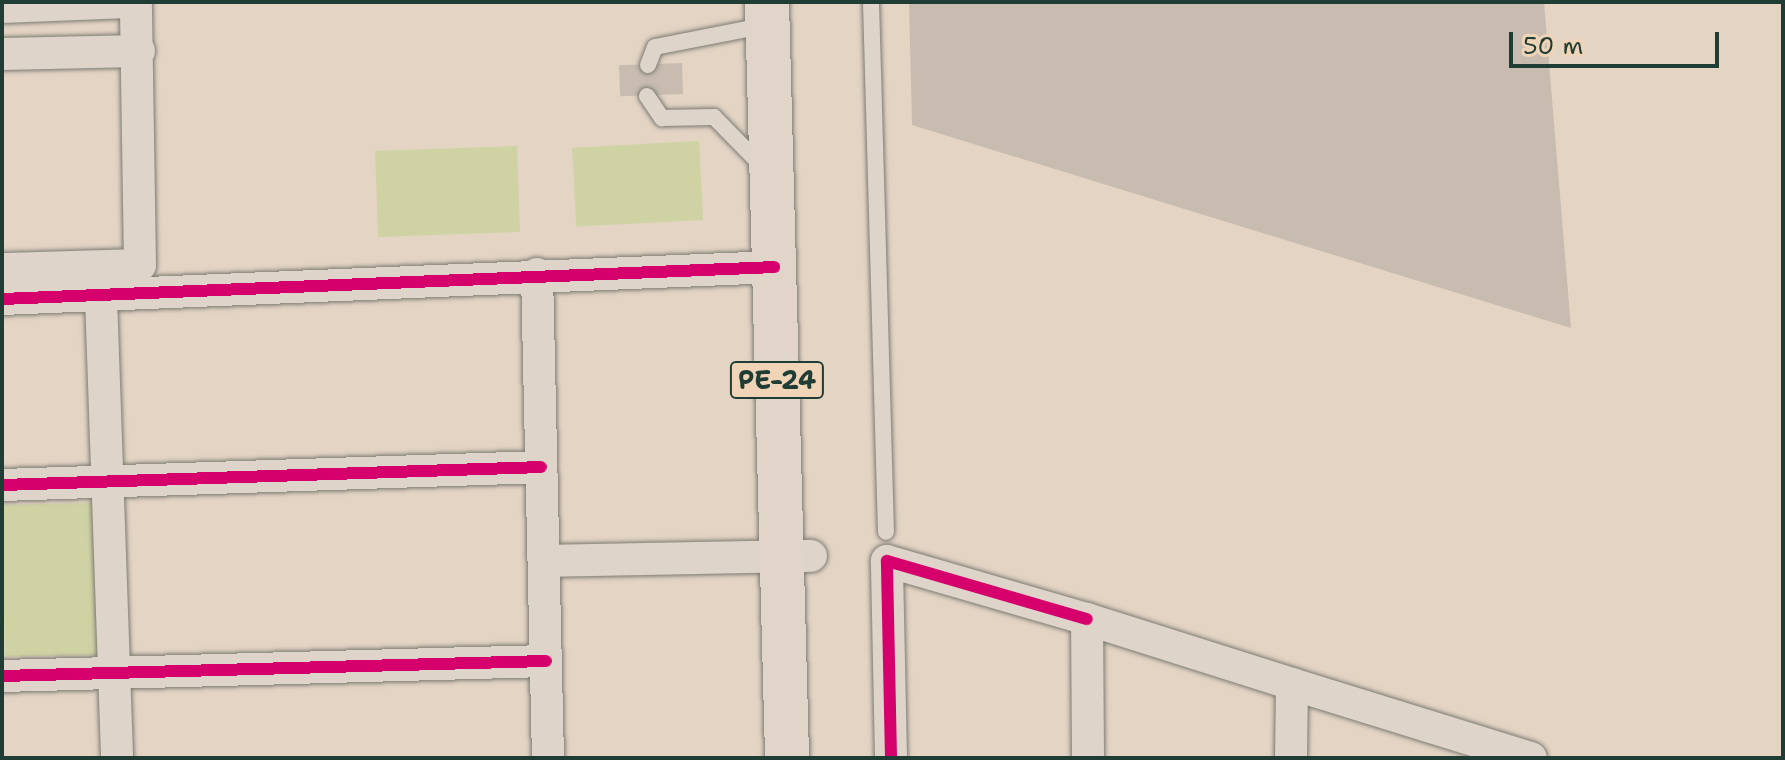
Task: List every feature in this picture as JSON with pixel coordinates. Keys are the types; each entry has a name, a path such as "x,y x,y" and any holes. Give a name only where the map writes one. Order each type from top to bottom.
{"highway":[{"name":"PE-24","path":"777,10 770,175 774,267 815,758"},
{"name":"PE-24","path":"777,10 796,556 787,758"}],"street":[{"path":"2,7 128,2"},
{"path":"2,269 140,265 136,2"},
{"path":"2,54 139,51"},
{"path":"2,299 101,297 537,274 774,267"},
{"path":"537,274 548,758"},
{"path":"101,297 110,481 117,758"},
{"path":"2,485 541,467"},
{"path":"544,561 796,556"},
{"path":"891,758 887,561 1087,619 1531,758"},
{"path":"1087,619 1088,758"},
{"path":"2,676 546,661"},
{"path":"1291,758 1292,684"}],"lane":[{"path":"871,2 886,532"},
{"path":"648,65 655,47 777,10"},
{"path":"647,96 662,118 714,117 770,175"}],"green space":[{"path":"699,141 703,220 576,227 572,148"},
{"path":"517,146 520,232 378,237 375,151"},
{"path":"96,503 99,655 5,657 2,505"}],"building":[{"path":"909,2 1544,2 1571,328 912,125"},
{"path":"682,63 683,94 620,96 619,65"}],"cycle path":[{"path":"2,299 774,267"},
{"path":"2,485 541,467"},
{"path":"891,758 887,561 1087,619"},
{"path":"2,676 546,661"}]}
